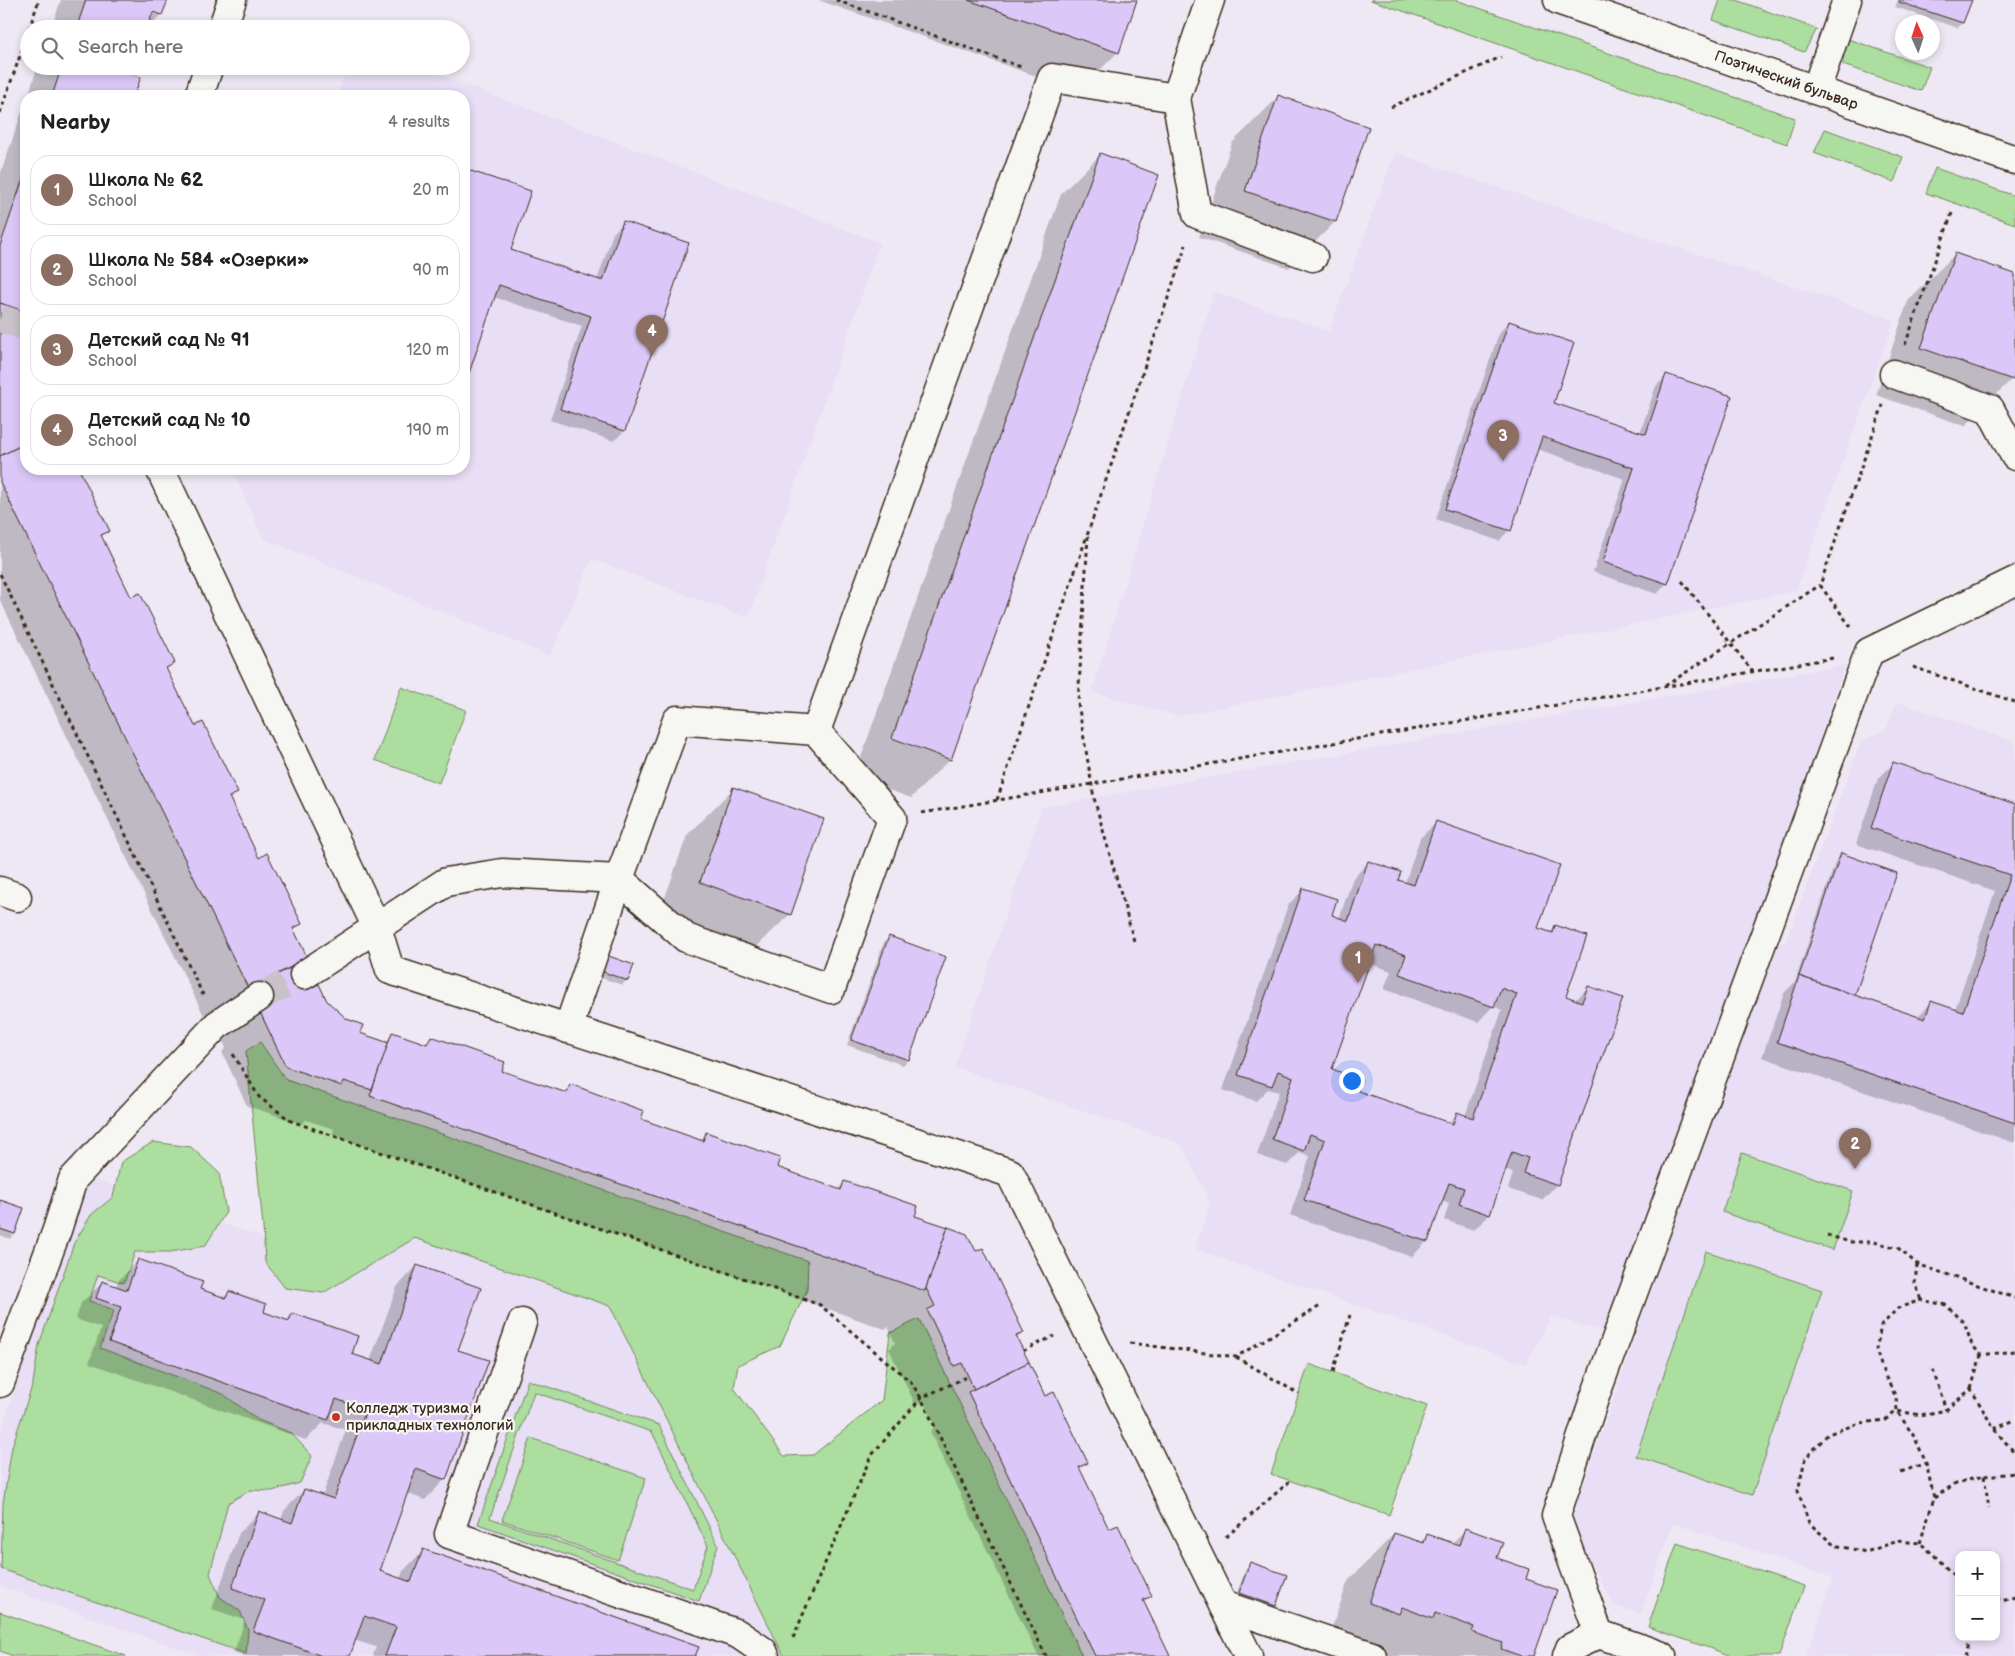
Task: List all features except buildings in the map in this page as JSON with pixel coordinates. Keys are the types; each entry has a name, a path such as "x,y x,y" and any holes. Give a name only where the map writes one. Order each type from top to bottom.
{"street":[{"path":"225,20 232,0"},
{"path":"1210,0 1176,98 1197,214 1313,257"},
{"name":"Поэтический бульвар","path":"1558,0 2015,160"},
{"path":"1816,90 1847,0"},
{"path":"201,90 206,75"},
{"path":"816,731 1052,78 1176,98"},
{"path":"1894,374 1990,409 2015,456"},
{"path":"163,475 377,928 390,970 1010,1173 1248,1656"},
{"path":"1599,1634 1556,1516 1597,1390 1870,652 2015,581"},
{"path":"304,975 446,882 502,873 619,879 686,938 831,989 892,818 816,731 677,720 619,879 568,1029"},
{"path":"0,1383 57,1230 73,1179 217,1025 259,997"},
{"path":"522,1323 449,1534 738,1634 763,1651 766,1656"},
{"path":"1223,1605 1372,1656"},
{"path":"1567,1656 1570,1648 1599,1634 1662,1656"}],"path":[{"path":"32,20 39,0"},
{"path":"836,0 1052,78"},
{"path":"0,113 20,55"},
{"path":"1391,107 1501,57"},
{"path":"1664,686 1820,585 1952,213"},
{"path":"997,800 1197,214"},
{"path":"1088,531 1078,703 1094,798 1134,941"},
{"path":"0,574 217,1025 259,1098 291,1121 820,1305 911,1382 921,1398 1046,1656"},
{"path":"1682,581 1753,672"},
{"path":"1820,585 1870,652"},
{"path":"892,818 1870,652 2015,702"},
{"path":"1827,1234 1850,1242 1874,1242 1898,1248 1917,1264 2015,1298"},
{"path":"1917,1264 1915,1283 1921,1300"},
{"path":"1920,1543 1934,1498 1926,1463 1915,1438 1896,1411 1896,1397 1884,1374 1876,1350 1882,1326 1898,1308 1921,1300 1946,1305 1964,1322 1972,1345 1982,1355"},
{"path":"1236,1357 1322,1305"},
{"path":"1333,1372 1350,1315"},
{"path":"1090,1338 1236,1357 1299,1394"},
{"path":"1982,1355 2015,1351"},
{"path":"1955,1577 1920,1543 1898,1542 1866,1552 1834,1545 1809,1522 1798,1491 1805,1458 1828,1434 1860,1423 1885,1420 1896,1411 1921,1415 1946,1410 1971,1389 1982,1355"},
{"path":"1934,1370 1946,1410"},
{"path":"793,1639 871,1456 921,1398 969,1376"},
{"path":"1971,1389 1994,1429 2015,1453"},
{"path":"1994,1429 2015,1420"},
{"path":"1901,1472 1926,1463"},
{"path":"1934,1498 1956,1483 1984,1476 2015,1473"},
{"path":"1984,1476 1990,1508"},
{"path":"1201,1559 1290,1481"},
{"path":"2000,1599 2015,1596"},
{"path":"1965,1656 1970,1641"}],"shaded area":[{"path":"345,75 440,75 880,243 748,618 592,559 550,656 263,538 235,475 470,475 470,90 339,90"},
{"path":"1395,153 1894,320 1796,591 1178,716 1092,692 1214,292 1329,331"},
{"path":"1845,665 1609,1333 1551,1316 1526,1364 1195,1249 1210,1203 1181,1144 955,1067 1042,807"},
{"path":"1897,702 2015,742 2015,1656 1806,1656 1833,1578 1673,1523 1641,1614 1614,1605 1570,1525 1771,948 1786,941 1861,741 1886,730"},
{"name":"Колледж туризма и прикладных технологий","path":"89,1177 336,1263 415,1238 611,1306 785,1656 201,1656 0,1586 0,1433"}],"green space":[{"path":"1371,0 1456,0 1795,118 1787,144"},
{"path":"1720,0 1736,0 1817,29 1804,52 1713,20"},
{"path":"1845,38 1895,55 1895,60 1909,60 1930,67 1921,91 1843,65"},
{"path":"1825,129 1903,157 1894,182 1814,153"},
{"path":"1935,168 2015,196 2015,224 1926,193"},
{"path":"401,687 466,710 439,783 375,760"},
{"path":"260,1042 286,1080 808,1261 807,1290 780,1346 738,1365 734,1388 784,1456 813,1455 882,1400 890,1333 919,1319 1082,1656 784,1656 610,1306 415,1238 323,1293 285,1288 265,1262 246,1051"},
{"path":"153,1142 191,1147 219,1173 226,1212 205,1246 170,1252 135,1252 124,1283 98,1275 89,1301 114,1310 100,1348 223,1394 258,1420 291,1433 312,1456 300,1483 272,1491 250,1490 228,1503 210,1574 220,1597 240,1611 248,1630 246,1654 1,1569 3,1504 12,1447 33,1383 39,1345 74,1243 91,1215 113,1197 121,1162"},
{"path":"1742,1153 1853,1191 1833,1250 1722,1212"},
{"path":"1706,1251 1822,1290 1752,1495 1636,1456"},
{"path":"1309,1364 1427,1406 1389,1515 1271,1474"},
{"path":"528,1380 659,1425 718,1545 699,1601 478,1524","holes":["534,1392 652,1432 708,1546 693,1589 490,1518"]},
{"path":"531,1438 646,1478 618,1560 502,1520"},
{"path":"1677,1543 1804,1586 1779,1656 1732,1656 1648,1627"},
{"path":"0,1612 126,1656 13,1656 0,1651"}],"tunnel":[{"path":"0,318 20,325"},
{"path":"259,997 304,975"}],"place":[{"name":"Детский сад № 10","path":"652,356"},
{"name":"Детский сад № 91","path":"1503,461"},
{"name":"Школа № 62","path":"1358,983"},
{"name":"Школа № 584 «Озерки»","path":"1855,1169"},
{"name":"Колледж туризма и прикладных технологий","path":"336,1417"}]}
